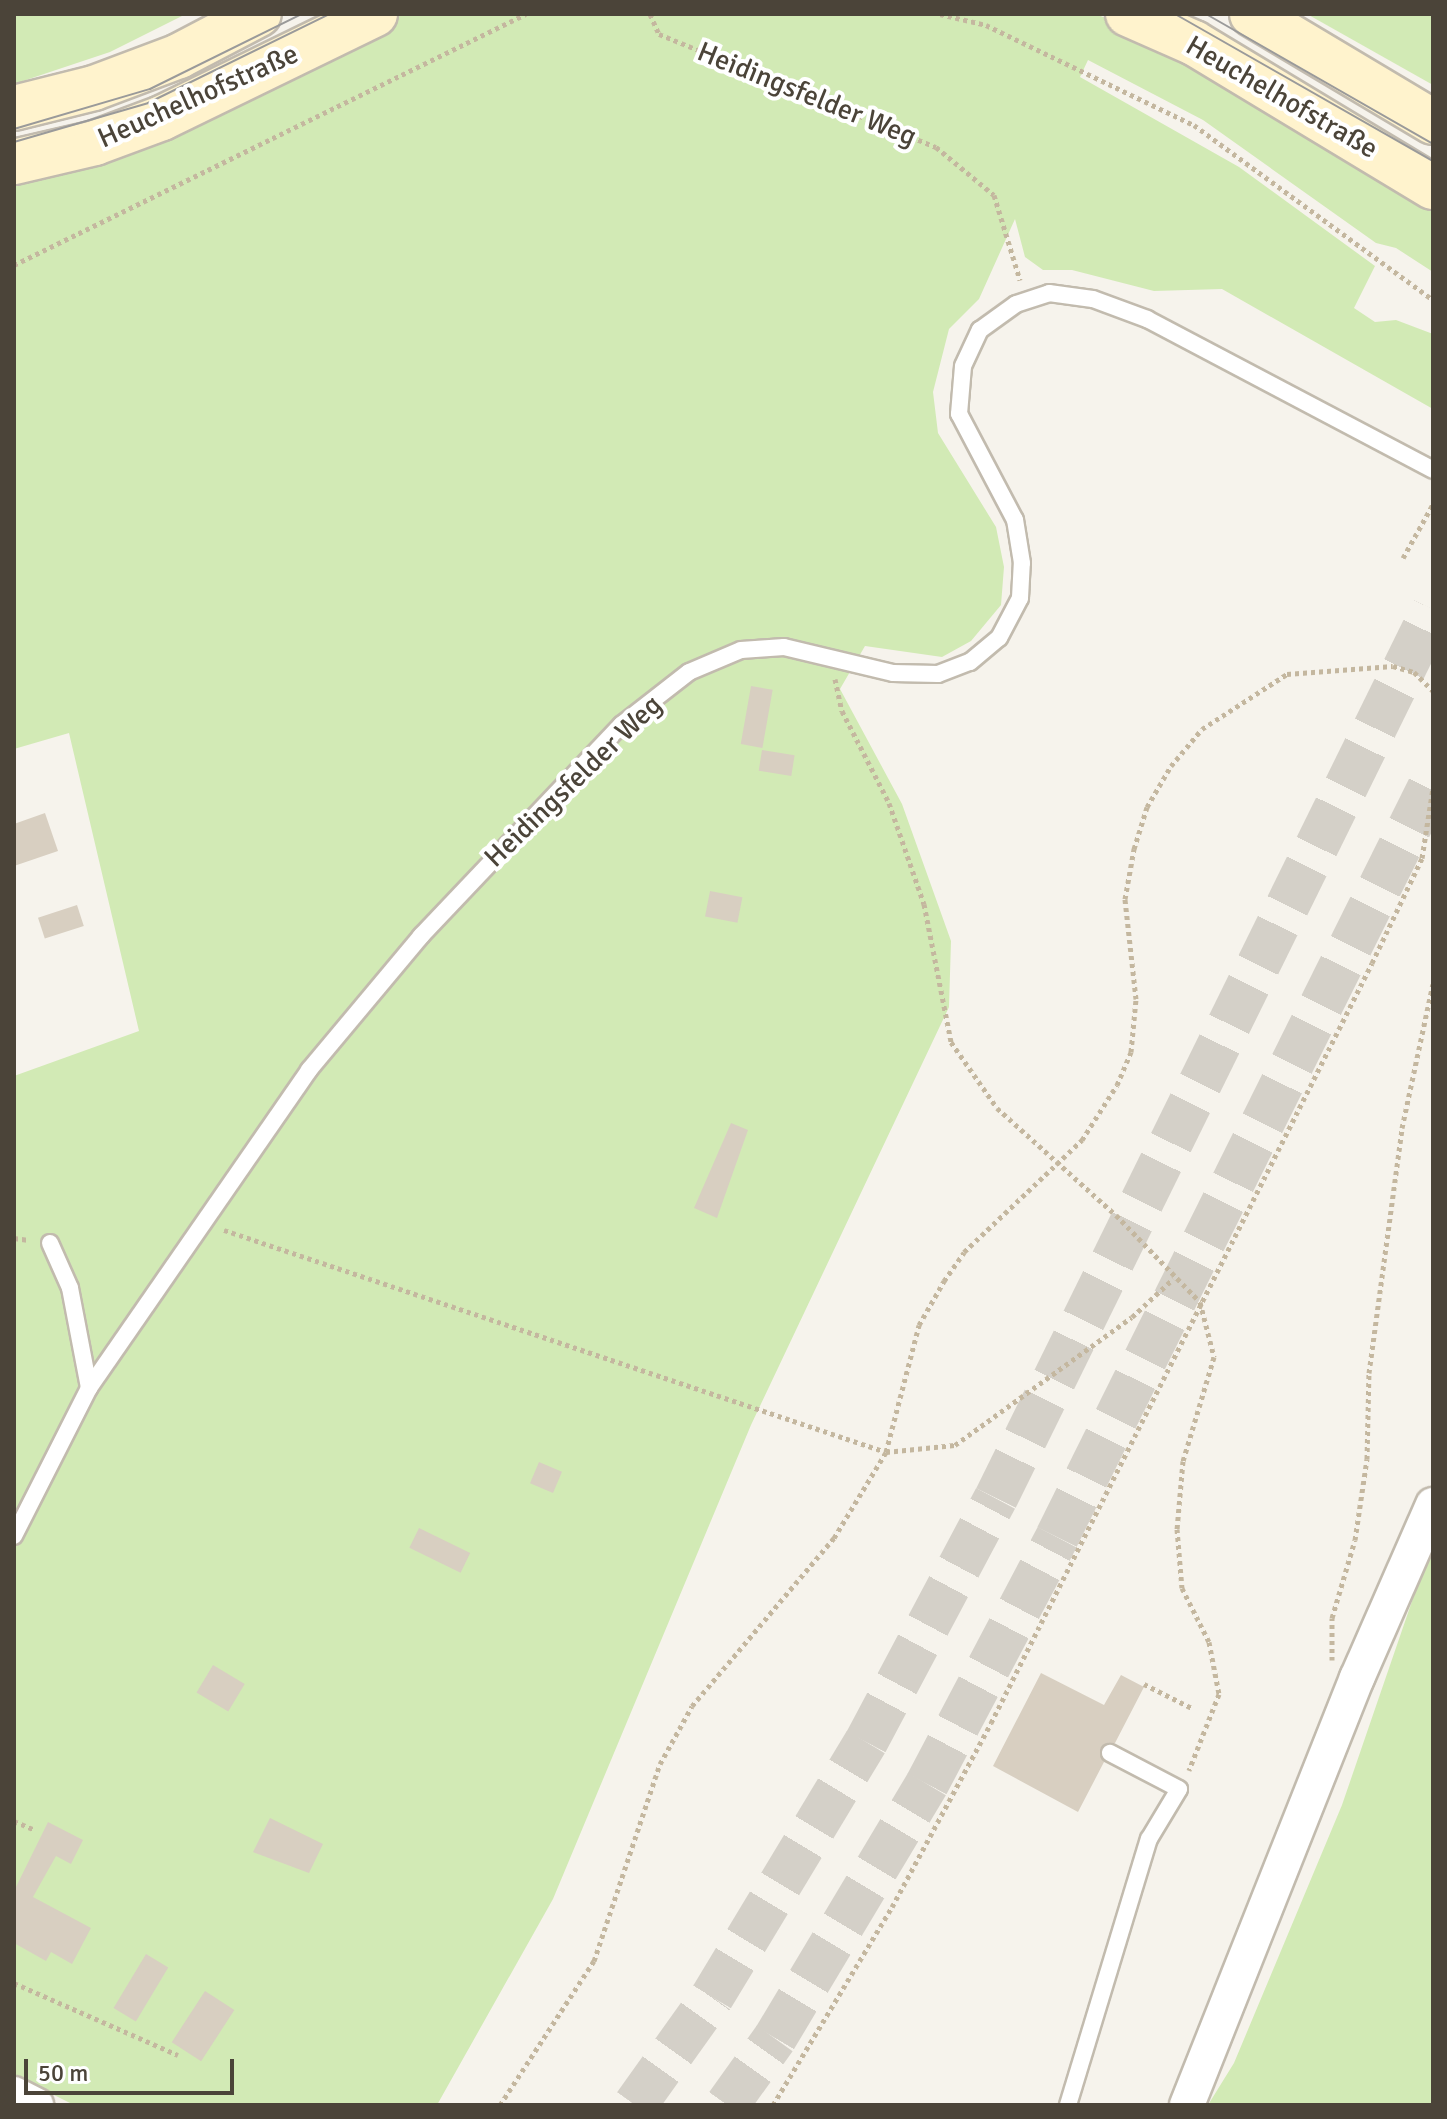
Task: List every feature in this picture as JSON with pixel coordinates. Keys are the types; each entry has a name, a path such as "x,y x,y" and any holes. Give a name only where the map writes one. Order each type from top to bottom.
{"main road":[{"name":"Heuchelhofstraße","path":"14,108 165,61 259,14"},
{"name":"Heuchelhofstraße","path":"14,162 95,143 162,118 375,14"},
{"name":"Heuchelhofstraße","path":"1128,14 1194,43 1433,187"},
{"name":"Heuchelhofstraße","path":"1252,14 1433,122"}],"street":[{"path":"1187,2105 1357,1678 1433,1505"},
{"path":"14,2094 36,2105"}],"lane":[{"name":"Heidingsfelder Weg","path":"14,1536 89,1388 200,1222 309,1070 421,936 621,725 689,672 741,650 784,647 893,673 938,674 970,662 999,638 1020,598 1022,563 1015,520 959,414 963,366 980,330 1025,301 1049,293 1093,299 1147,319 1433,470"},
{"path":"50,1243 70,1288 89,1388"},
{"path":"1068,2105 1149,1839 1179,1789 1110,1753"}],"path":[{"path":"14,265 526,14"},
{"name":"Heidingsfelder Weg","path":"650,14 659,34 936,147 994,195 1025,301"},
{"path":"940,14 986,25 1194,125 1433,300"},
{"path":"1403,558 1433,504"},
{"path":"831,658 842,711 889,803 924,904 951,1042 997,1108 1059,1163 1173,1279 1200,1302 1214,1357 1183,1461 1177,1529 1182,1588 1209,1642 1219,1694 1212,1726 1179,1789"},
{"path":"500,2105 594,1961 660,1764 692,1706 834,1538 886,1452 919,1325 944,1281 964,1252 1059,1163 1110,1096 1131,1052 1136,999 1125,899 1147,807 1171,766 1202,729 1287,674 1393,666 1414,672 1433,691"},
{"path":"773,2105 892,1907 991,1723 1422,858 1433,788"},
{"path":"1357,1678 1327,1654 1355,1540 1382,1261 1433,984"},
{"path":"200,1222 812,1432 886,1452 955,1445 1132,1317 1173,1279"},
{"path":"1144,1684 1192,1708"},
{"path":"14,1821 35,1830"},
{"path":"14,1983 178,2055"}],"green space":[{"path":"14,14 186,14 110,52 14,84"},
{"path":"404,14 1096,14 1157,40 1433,198 1433,272 1396,248 1376,243 1203,120 1088,60 1080,77 1239,167 1375,266 1354,308 1375,322 1396,320 1433,334 1433,409 1222,289 1154,291 1072,270 1043,270 1025,257 1015,219 979,299 949,329 933,392 938,433 996,527 1004,567 1001,605 971,641 942,657 865,646 840,689 902,804 951,941 949,1007 751,1425 553,1899 437,2105 74,2105 14,2075 14,1076 139,1031 69,733 14,749 14,176"},
{"path":"1307,14 1433,14 1433,85"},
{"path":"1433,1540 1433,2105 1208,2105 1234,2063 1342,1805"}],"building":[{"path":"751,686 773,690 762,748 741,744"},
{"path":"762,750 795,755 791,776 759,771"},
{"path":"45,813 58,851 14,866 14,824"},
{"path":"710,891 742,897 737,923 705,917"},
{"path":"77,905 84,926 45,939 38,918"},
{"path":"731,1123 748,1130 717,1218 694,1208"},
{"path":"539,1462 562,1472 553,1493 530,1483"},
{"path":"419,1528 470,1553 461,1573 409,1548"},
{"path":"213,1665 245,1684 228,1711 197,1692"},
{"path":"1041,1673 1104,1705 1121,1675 1144,1687 1115,1743 1100,1749 1104,1762 1078,1812 993,1766"},
{"path":"270,1818 323,1844 309,1873 253,1852"},
{"path":"48,1822 83,1840 71,1864 56,1856 33,1897 91,1928 72,1964 51,1952 46,1961 14,1943 14,1891"},
{"path":"146,1954 168,1967 136,2021 114,2008"},
{"path":"205,1991 234,2010 201,2061 172,2042"}],"tunnel":[{"path":"635,2105 712,1997 866,1742 996,1498 1433,610"},
{"path":"727,2105 775,2038 927,1784 1057,1537 1433,780"}],"tram line":[{"path":"14,129 150,89 302,14"},
{"path":"14,142 148,103 330,14"},
{"path":"1175,14 1433,161"},
{"path":"1206,14 1433,144"}]}
